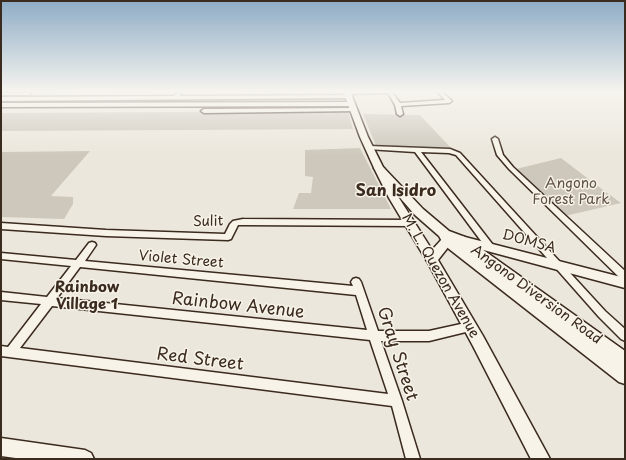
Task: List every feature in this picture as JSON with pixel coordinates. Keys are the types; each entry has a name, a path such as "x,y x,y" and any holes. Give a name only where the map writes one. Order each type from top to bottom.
{"main road":[{"name":"M. L. Quezon Avenue","path":"356,112 369,148 394,198 432,260 470,327 541,458"},
{"name":"Angono Diversion Road","path":"379,168 413,206 451,239 531,298 625,361"},
{"name":"DOMSA","path":"451,239 490,247 625,283"},
{"path":"432,260 439,249 451,239"},
{"name":"Angono Diversion Road","path":"531,298 625,376"},
{"path":"1,447 84,459"}],"street":[{"path":"494,139 500,155 511,168 625,277"},
{"path":"369,148 450,151 458,154 602,314 625,336"},
{"path":"416,149 490,247"},
{"name":"Sulit","path":"1,226 106,233 228,237 236,223 243,222 409,222"},
{"path":"6,351 49,302 92,245"},
{"name":"Violet Street","path":"1,256 78,264 357,286"},
{"name":"Gray Street","path":"357,286 375,336 408,438 413,459"},
{"name":"Rainbow Avenue","path":"1,296 375,336 429,336 470,327"},
{"name":"Red Street","path":"6,351 396,401"}],"green space":[{"path":"348,112 353,129 1,131 1,113"},
{"path":"363,114 420,115 451,148 376,146"},
{"path":"360,148 391,209 293,209 299,193 311,193 313,177 305,176 305,150"},
{"path":"90,151 51,196 73,197 73,204 64,219 1,217 1,152"},
{"name":"Angono Forest Park","path":"561,158 621,203 565,216 516,169"}],"district":[{"name":"San Isidro","path":"396,192"},
{"name":"Rainbow Village 1","path":"87,296"}]}
